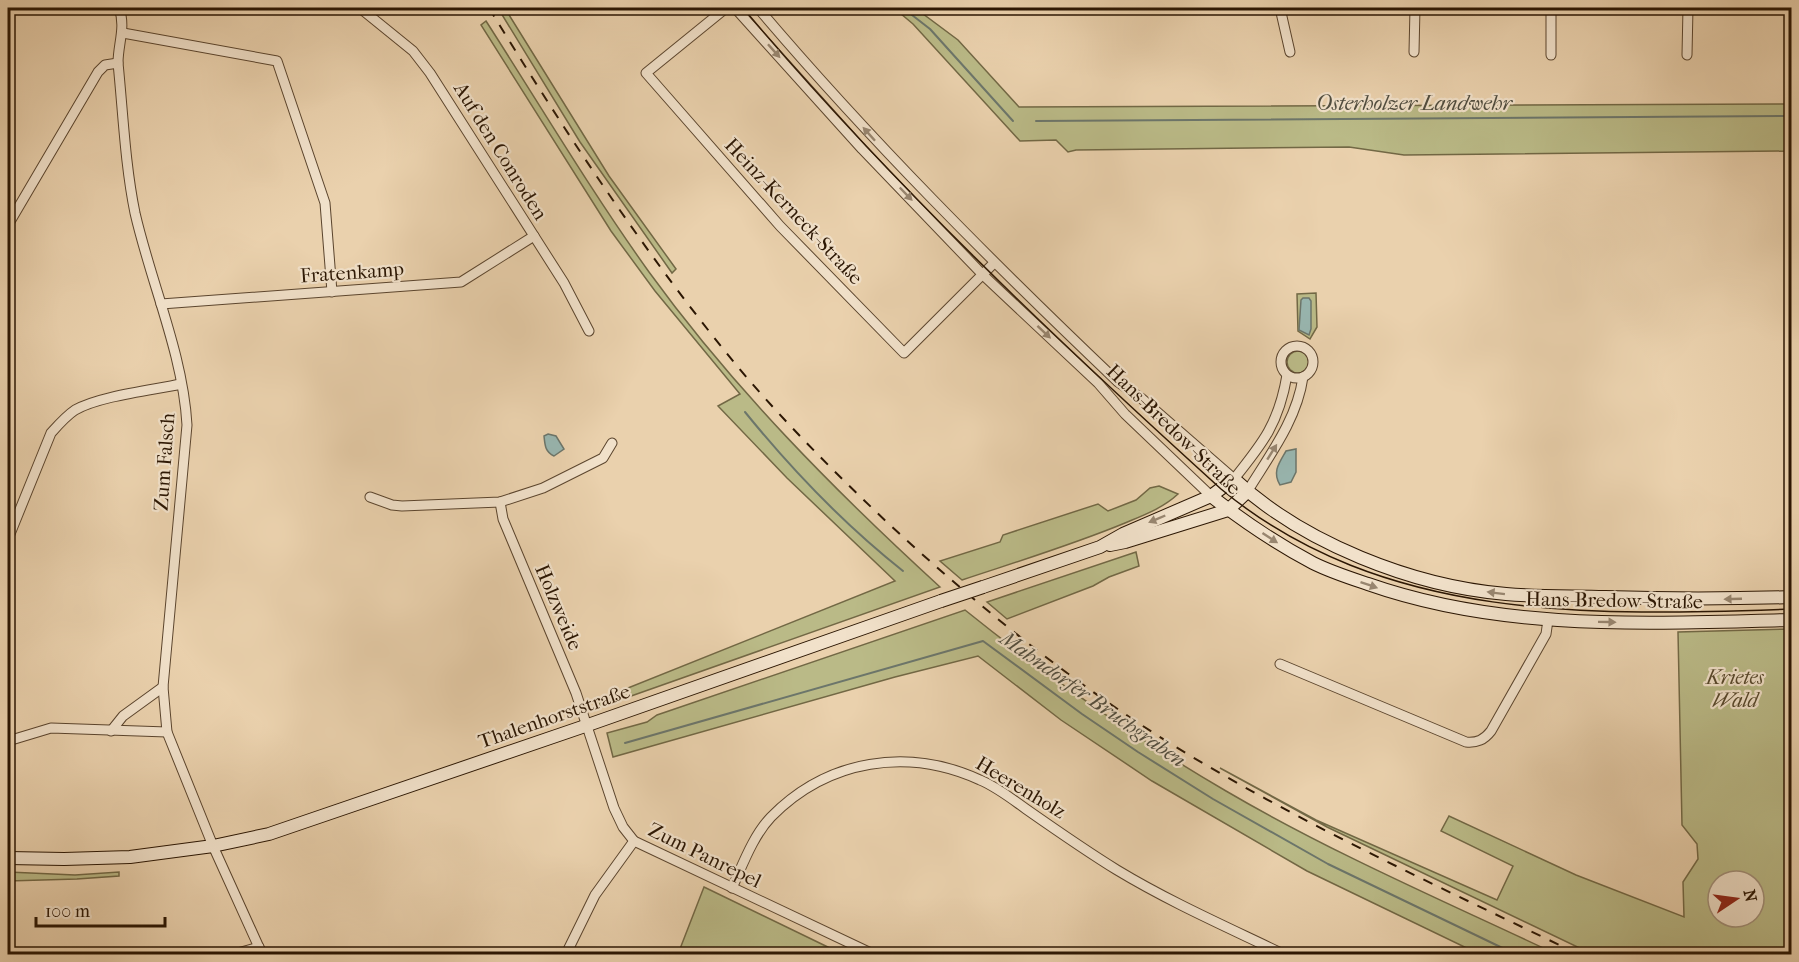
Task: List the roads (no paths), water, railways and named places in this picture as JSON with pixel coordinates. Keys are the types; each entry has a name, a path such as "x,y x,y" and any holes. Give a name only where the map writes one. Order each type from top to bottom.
{"main road":[{"name":"Hans-Bredow-Straße","path":"1234,479 1247,492 1291,522 1338,546 1392,569 1472,590 1505,594 1712,600 1791,597"},
{"name":"Thalenhorststraße","path":"1100,547 1123,534 1211,496 1234,479"},
{"path":"1228,510 1247,492"},
{"name":"Hans-Bredow-Straße","path":"1211,496 1277,543 1315,564 1365,583 1446,606 1505,616 1548,620 1647,623 1791,620"},
{"name":"Thalenhorststraße","path":"8,858 64,860 130,857 213,846 269,834 1100,547 1125,543 1228,510"}],"street":[{"name":"Zum Falsch","path":"119,8 123,33 118,48 118,63 135,211 186,403 187,425 163,687 167,732 213,846 261,951"},
{"name":"Auf den Conroden","path":"360,8 413,51 430,73 564,283 589,331"},
{"name":"Heinz-Kerneck-Straße","path":"726,8 646,73 780,226 904,353 994,263"},
{"name":"Hans-Bredow-Straße","path":"735,8 862,149 983,275 1098,383 1125,414 1211,496"},
{"name":"Hans-Bredow-Straße","path":"758,8 875,141 994,263 1118,382 1141,398 1234,479"},
{"path":"966,9 1021,8"},
{"path":"1280,8 1290,52"},
{"path":"1414,52 1415,8"},
{"path":"1551,8 1551,55"},
{"path":"1687,55 1688,8"},
{"path":"123,33 277,61 325,203 332,292"},
{"path":"8,225 99,72 105,65 118,63"},
{"name":"Fratenkamp","path":"161,304 461,282 534,236"},
{"path":"1234,479 1272,428 1280,410 1287,375 1282,366 1282,357 1291,348 1300,346 1308,350 1313,358 1312,370 1303,377 1295,378 1287,375"},
{"path":"1247,492 1280,440 1294,410 1303,377"},
{"path":"8,539 51,433 63,419 76,409 93,402 181,384"},
{"path":"370,497 402,506 500,502 543,488 603,458 612,442"},
{"name":"Holzweide","path":"500,502 503,519 588,725"},
{"path":"1280,664 1466,742 1474,743 1484,739 1491,731 1546,634 1548,620"},
{"path":"111,731 123,716 163,687"},
{"name":"Zum Panrepel","path":"588,725 614,808 623,827 634,841 873,954"},
{"path":"8,741 51,728 167,732"},
{"name":"Heerenholz","path":"732,888 755,839 771,817 812,784 847,769 885,762 919,762 938,765 982,780 1133,879 1283,954"},
{"path":"566,954 595,895 634,841"},
{"path":"234,954 261,951"}],"water":[{"path":"1303,298 1309,298 1311,301 1309,335 1299,330"},
{"path":"548,434 556,436 564,449 554,456 545,445 544,436"},
{"path":"1296,449 1296,472 1291,482 1280,485 1277,476 1279,464 1286,451"}],"waterway":[{"name":"Osterholzer Landwehr","path":"903,8 930,29 1013,121"},
{"name":"Osterholzer Landwehr","path":"1036,121 1792,116"},
{"path":"745,412 820,496 860,535 903,571"},
{"name":"Mahndorfer Bruchgraben","path":"625,743 983,641 1082,714 1213,799 1328,864 1515,954"}],"tram line":[{"path":"743,8 856,135 1034,316 1221,489 1284,533 1351,565 1420,588 1493,602 1567,609 1642,612 1792,609"}],"railway":[{"path":"489,8 607,192 670,280 737,366 831,468 957,585 1097,695 1171,744 1321,828 1578,954"}],"park label":[{"name":"Krietes Wald","path":"1735,688"}]}
